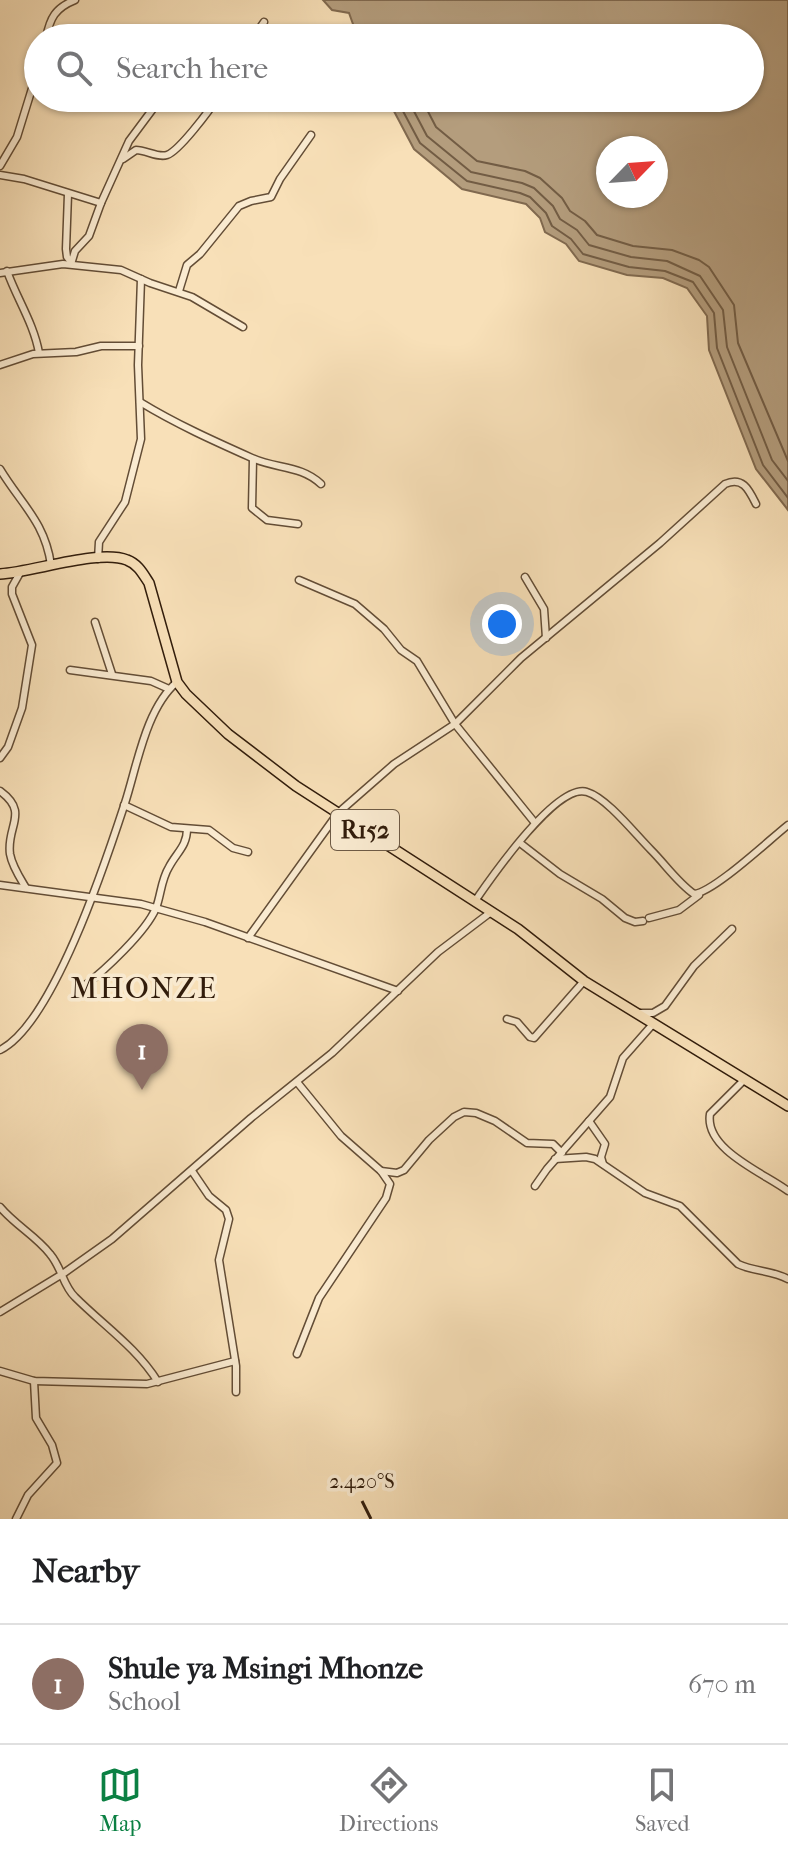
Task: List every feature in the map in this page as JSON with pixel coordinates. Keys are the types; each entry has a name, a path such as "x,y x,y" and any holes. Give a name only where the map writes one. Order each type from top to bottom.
{"main road":[{"name":"R152","path":"0,574 98,559 130,561 142,571 149,583 173,686 186,694 249,752 526,935 584,981 788,1106"}],"street":[{"path":"49,24 56,11 75,0"},
{"path":"0,166 17,137 25,112"},
{"path":"71,263 75,251 89,236 129,141 151,112"},
{"path":"121,160 136,150 161,155 171,153 208,112"},
{"path":"179,291 187,265 200,254 239,206 271,197 311,135"},
{"path":"0,175 24,179 101,203"},
{"path":"68,194 66,249 71,263"},
{"path":"39,353 36,338 4,272 71,263 121,270 179,291 243,327"},
{"path":"98,559 99,542 121,510 128,493 141,439 141,279"},
{"path":"0,365 39,353 85,351 101,346 139,346"},
{"path":"140,402 253,459 303,471 321,484"},
{"path":"253,459 252,508 267,520 298,524"},
{"path":"0,469 37,521 51,565"},
{"path":"248,938 338,813 394,764 455,724 498,679 725,484 736,481 744,484 756,504"},
{"path":"0,758 8,747 22,708 32,645 11,589 21,571"},
{"path":"525,577 544,609 546,638"},
{"path":"299,580 344,598 371,617 396,645 421,666 431,688 455,724 535,823"},
{"path":"95,622 112,674"},
{"path":"0,1050 19,1036 62,969 124,805 141,742 173,686 112,674 70,670"},
{"path":"475,901 535,823 578,790 589,792 607,806 690,891 699,894"},
{"path":"0,791 14,804 16,812 10,837 10,855 26,888"},
{"path":"124,805 162,824 209,830 233,848 248,852"},
{"path":"520,843 560,874 635,922 679,910 788,825"},
{"path":"84,986 136,936 156,908 168,867 186,843 187,829"},
{"path":"0,885 156,908 398,991"},
{"path":"0,1312 112,1239 297,1082 438,952 491,912"},
{"path":"636,1014 653,1013 665,1006 694,966 732,929"},
{"path":"507,1019 517,1022 534,1038 584,981"},
{"path":"535,1186 610,1097 623,1058 653,1024"},
{"path":"744,1080 710,1114 713,1130 718,1140 743,1163 788,1191"},
{"path":"297,1082 341,1136 381,1171 390,1184 389,1191 319,1298 297,1354"},
{"path":"381,1171 397,1173 404,1170 429,1140 464,1112 483,1115 527,1143 553,1144 562,1153"},
{"path":"589,1121 605,1144 601,1157 603,1164"},
{"path":"555,1159 591,1157 645,1193 680,1206 738,1264 788,1279"},
{"path":"192,1171 209,1196 226,1210 229,1219 219,1260 235,1361 236,1392"},
{"path":"0,1207 47,1250 64,1273 71,1293 133,1348 158,1382"},
{"path":"0,1371 34,1381 136,1384 158,1382 235,1361"},
{"path":"16,1519 28,1495 57,1463 49,1438 36,1418 34,1381"}],"water":[{"path":"323,0 788,0 788,510 756,469 709,350 707,316 687,288 663,278 627,275 579,261 566,244 545,232 540,218 526,204 462,189 414,149 394,112 764,112 764,24 353,24 349,13 332,10"}],"place":[{"name":"Shule ya Msingi Mhonze","path":"142,1090"}],"district":[{"name":"MHONZE","path":"144,988"}]}
